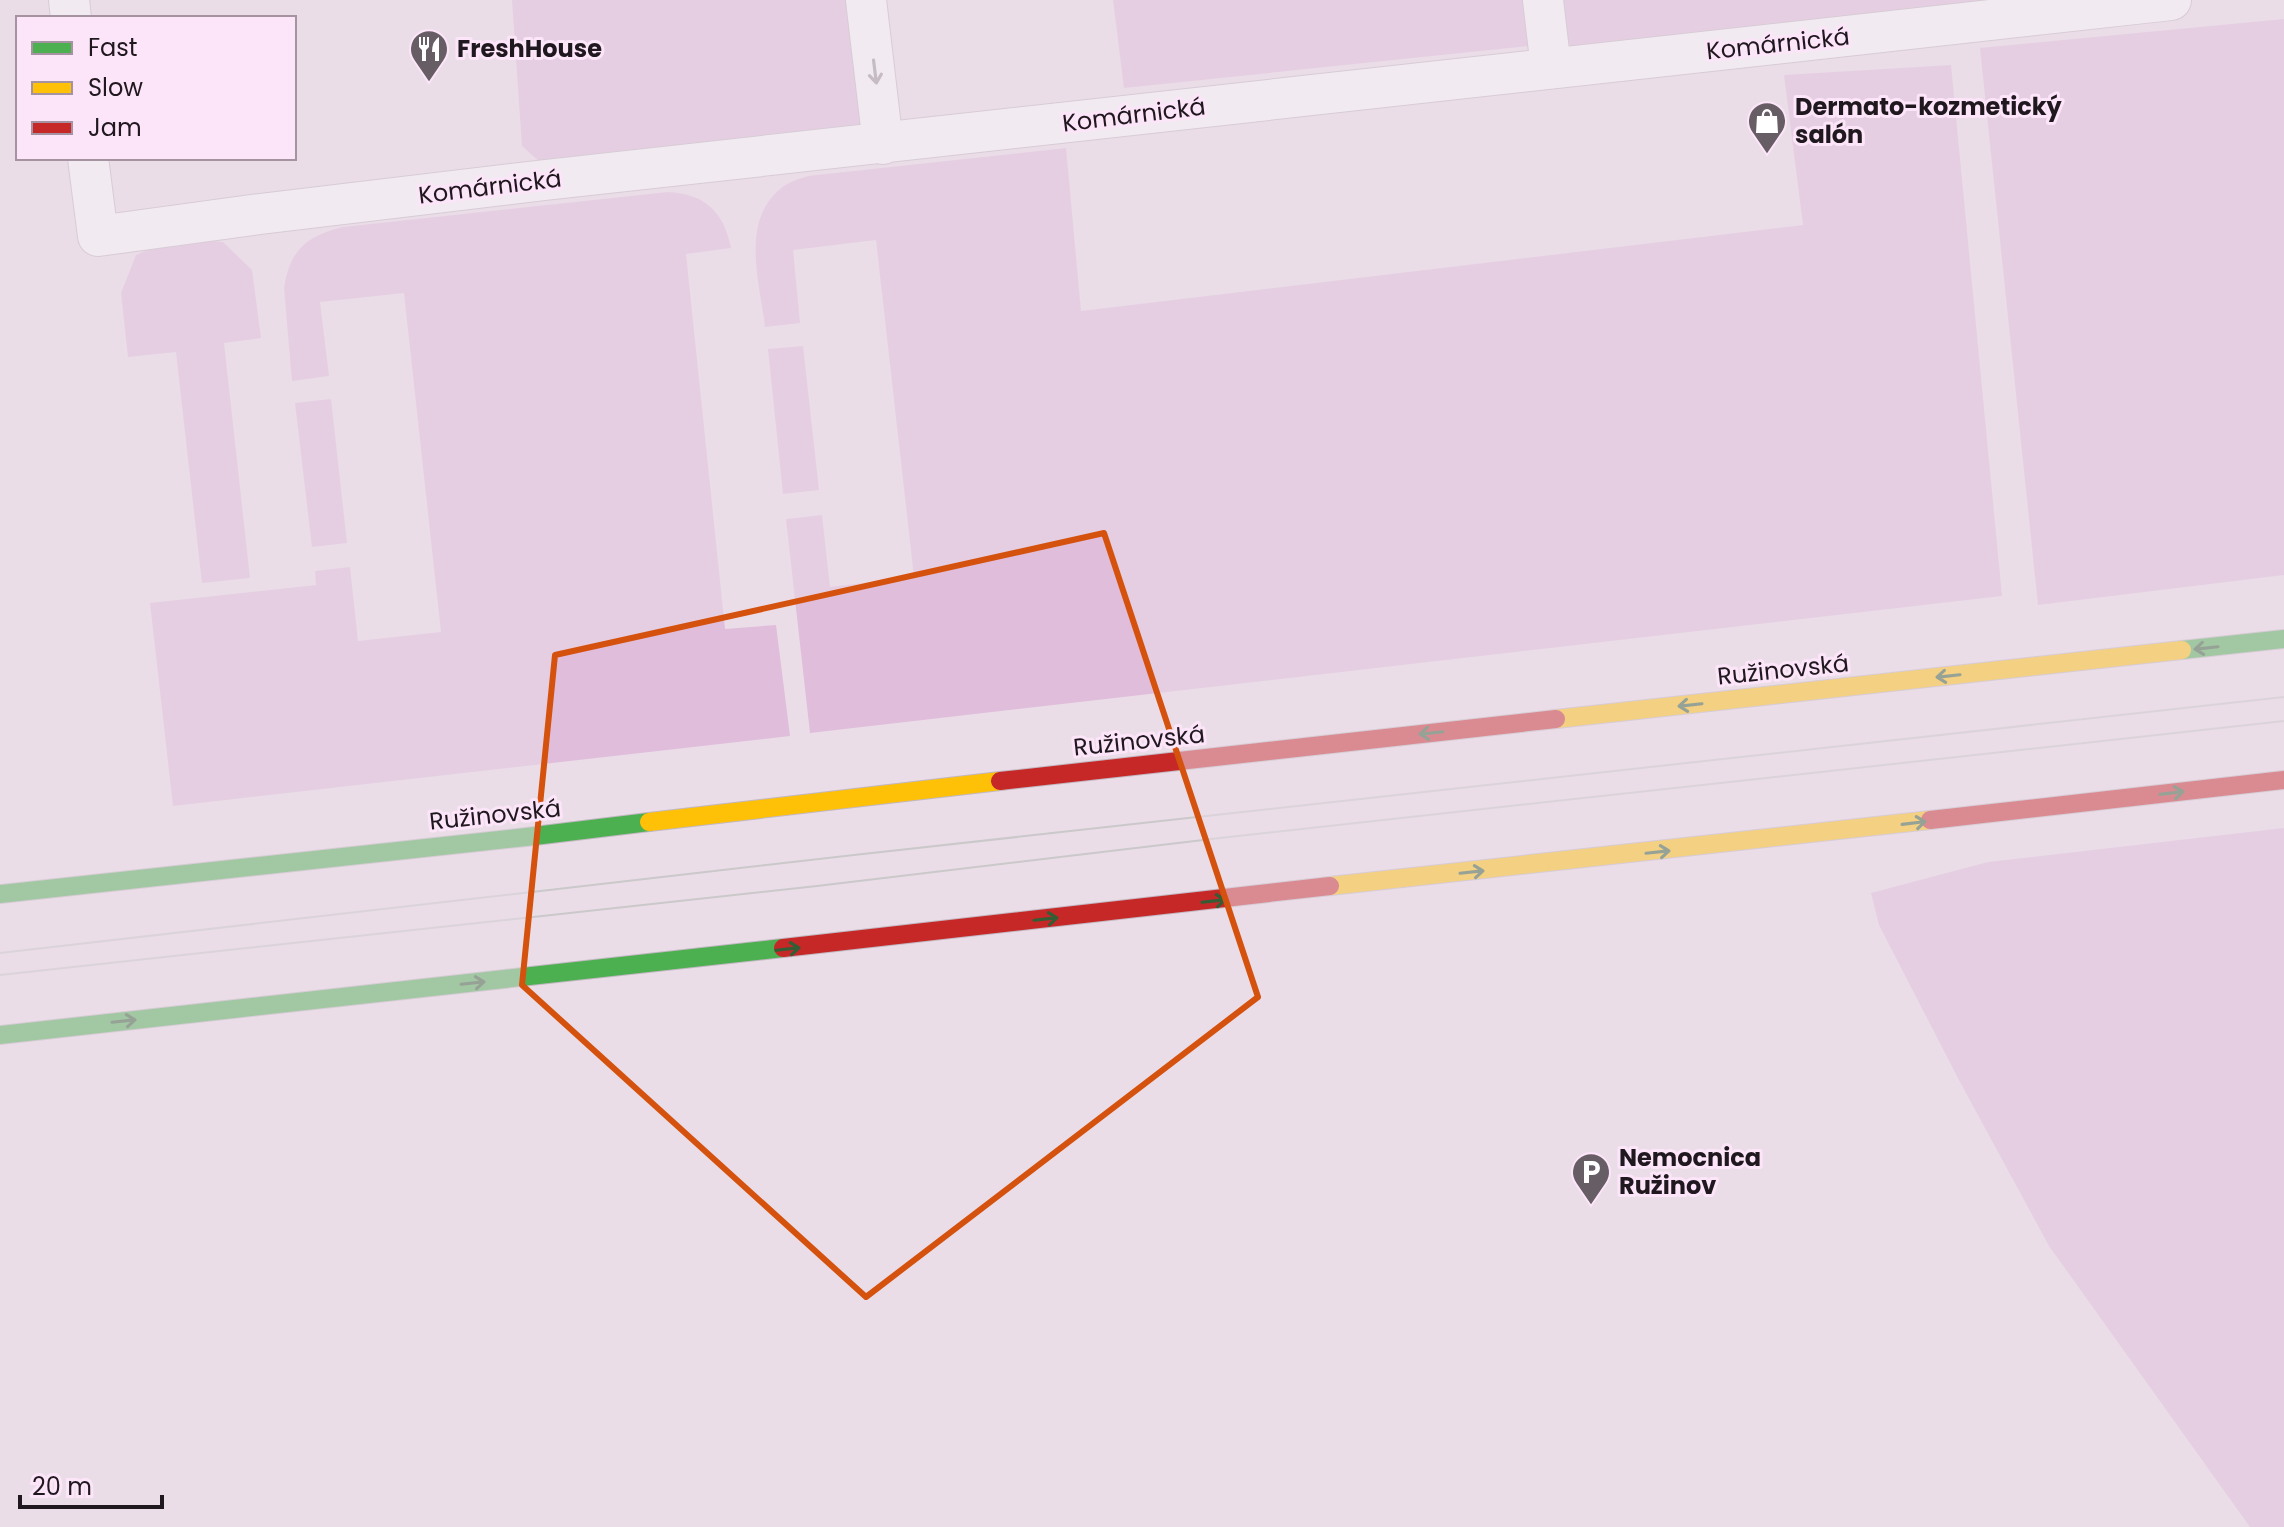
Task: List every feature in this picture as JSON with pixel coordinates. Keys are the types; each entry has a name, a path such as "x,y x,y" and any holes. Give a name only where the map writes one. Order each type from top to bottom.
{"street":[{"path":"866,0 883,144"},
{"path":"1543,0 1551,68"},
{"name":"Komárnická","path":"88,160 98,236 260,214 2171,0"},
{"name":"Ružinovská","path":"0,894 2284,639"},
{"path":"0,1035 2284,780"}],"highlighted area":[{"path":"1104,533 1258,997 866,1297 522,985 555,655"}],"shaded area":[{"path":"512,0 855,0 871,136 550,171 522,146"},
{"path":"1113,0 1525,0 1529,46 1124,88"},
{"path":"1554,0 2008,0 1560,49"},
{"path":"2284,19 2284,575 2038,605 1980,48"},
{"path":"1951,65 2002,596 810,733 786,519 822,515 830,587 914,577 876,240 793,250 800,323 765,327 757,273 756,236 768,203 786,184 808,176 1066,148 1081,311 1803,225 1784,75"},
{"path":"668,192 692,197 711,207 723,224 731,248 686,254 725,629 776,625 790,736 173,806 150,603 316,585 315,571 350,567 358,641 441,632 404,293 320,302 329,376 292,381 284,288 291,263 302,246 319,235 343,227"},
{"path":"175,238 223,242 252,270 261,338 224,343 250,578 202,583 176,352 128,357 121,293 136,255"},
{"path":"803,346 819,490 783,494 768,349"},
{"path":"331,399 347,543 312,547 295,403"},
{"path":"2284,828 2284,1527 2250,1527 2049,1246 1879,925 1871,893 1988,862"}],"tram line":[{"path":"0,953 2284,697"},
{"path":"0,975 2284,721"}],"traffic: fast":[{"path":"2182,650 2284,639"},
{"path":"0,894 649,822"},
{"path":"0,1035 783,948"}],"traffic: slow":[{"path":"1556,719 2182,650"},
{"path":"649,822 1000,781"},
{"path":"1330,886 1930,820"}],"traffic: jam":[{"path":"1000,781 1556,719"},
{"path":"1930,820 2284,780"},
{"path":"783,948 1330,886"}],"place":[{"name":"FreshHouse","path":"429,83"},
{"name":"Dermato-kozmetický salón","path":"1767,155"},
{"name":"Nemocnica Ružinov","path":"1591,1206"}]}
